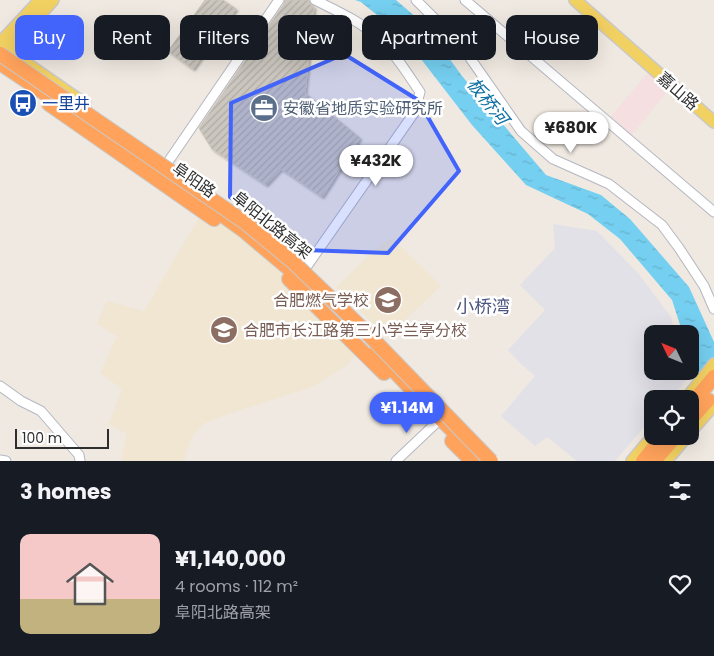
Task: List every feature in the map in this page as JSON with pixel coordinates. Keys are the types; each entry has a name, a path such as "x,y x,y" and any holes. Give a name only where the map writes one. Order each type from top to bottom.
{"highway":[{"name":"阜阳北路高架","path":"2,50 246,224 292,261 367,333 492,461"},
{"name":"阜阳北路高架","path":"0,64 131,150 243,230 299,277 364,339 482,461"},
{"path":"0,64 8,76 239,236 282,272 472,461"},
{"path":"699,398 710,389"},
{"path":"699,412 710,389"},
{"path":"643,461 656,445"},
{"path":"654,461 668,445"}],"main road":[{"path":"2,50 40,0"},
{"path":"2,50 53,0"},
{"name":"嘉山路","path":"575,0 714,122"},
{"name":"阜阳路","path":"2,50 226,203 286,252 370,329 500,461"},
{"path":"710,389 714,364"},
{"path":"632,461 646,445"},
{"path":"666,461 679,445"}],"street":[{"path":"168,162 279,0"},
{"path":"305,269 414,113 420,92 400,63 378,37 348,16 315,0"},
{"path":"416,0 461,44 521,131 553,159 609,184 662,225 704,286 714,309"},
{"path":"465,0 714,212"},
{"path":"0,386 21,401 40,411 79,455 80,461"},
{"path":"396,461 435,424"},
{"path":"0,460 6,461"}],"highlighted area":[{"path":"344,54 418,100 459,171 388,253 305,250 230,197 231,103"}],"shaded area":[{"path":"652,68 672,86 628,139 607,121"},
{"name":"合肥市长江路第三小学兰亭分校","path":"203,211 239,236 283,272 360,350 346,366 312,387 205,423 192,436 184,461 121,461 127,434 109,424 122,389 100,373 117,336 97,324 107,301 144,311"},
{"path":"553,224 597,231 639,274 671,317 673,325 644,325 644,380 686,380 678,390 644,390 644,427 615,461 577,461 547,437 535,446 501,416 535,376 508,350 545,310 520,285 555,248"},
{"name":"合肥燃气学校","path":"392,238 441,286 387,337 336,287 379,246"}],"water":[{"path":"355,0 396,0 413,15 377,15 361,2"},
{"path":"422,60 450,60 546,175 601,195 630,219 689,287 714,342 714,382 699,372 699,325 680,325 672,300 620,239 588,214 526,185 472,125"}],"building":[{"path":"205,0 223,0 236,9 232,15 194,15"},
{"name":"安徽省地质实验研究所","path":"285,0 309,0 310,4 314,7 313,15 278,15 278,60 308,60 305,93 360,138 322,197 281,169 266,185 212,149 199,128 246,60 268,60 268,27"},
{"path":"180,34 180,60 170,52 170,48"},
{"path":"180,60 199,60 193,69"}],"place":[{"name":"一里井","path":"23,103"},
{"name":"安徽省地质实验研究所","path":"264,108"},
{"name":"合肥燃气学校","path":"388,300"},
{"name":"合肥市长江路第三小学兰亭分校","path":"224,330"}],"district":[{"name":"小桥湾","path":"483,306"}],"water label":[{"name":"板桥河","path":"488,101"}]}
